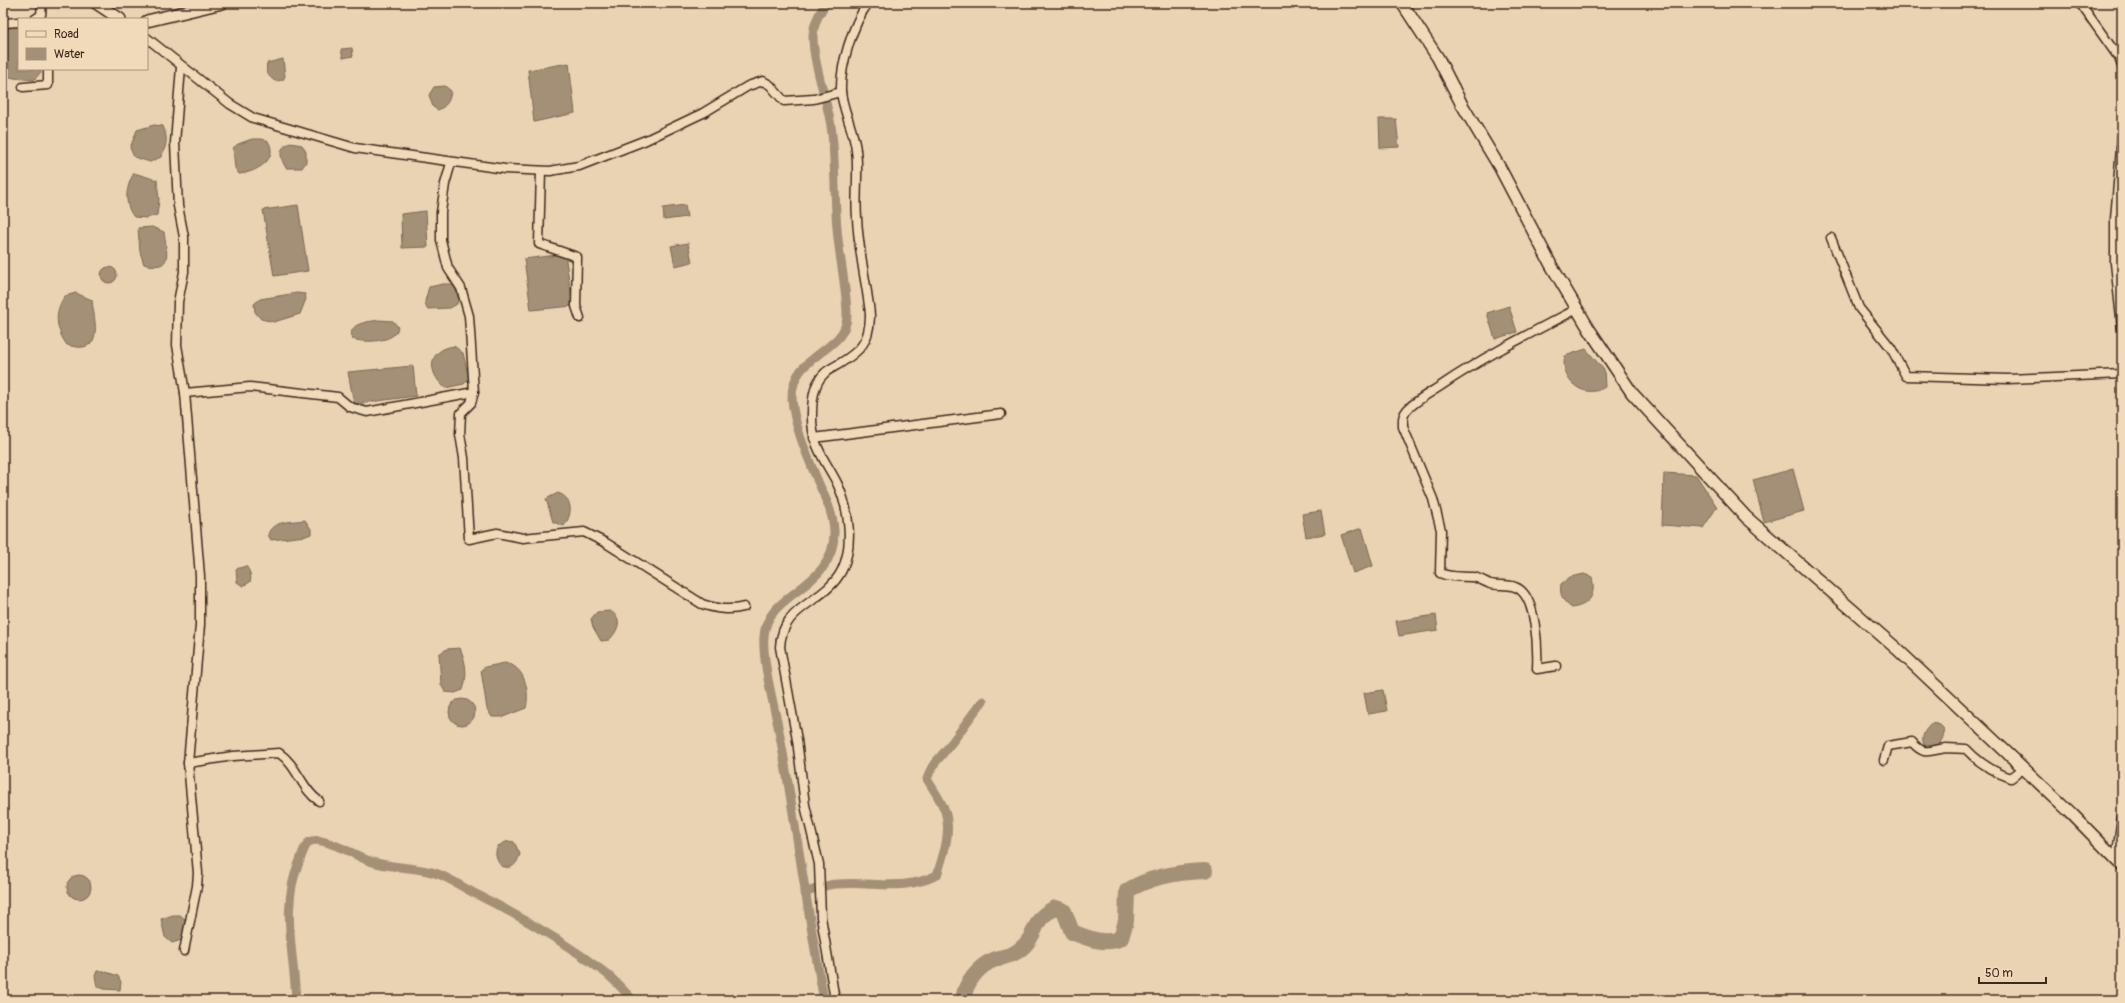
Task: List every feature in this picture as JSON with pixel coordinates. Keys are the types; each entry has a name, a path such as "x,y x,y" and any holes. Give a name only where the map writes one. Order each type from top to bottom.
{"street":[{"path":"38,18 41,15 42,3"},
{"path":"96,3 118,18"},
{"path":"148,21 222,3"},
{"path":"834,1000 822,924 819,864 805,805 797,740 780,647 780,635 787,622 834,582 843,568 847,549 848,534 845,502 837,483 819,453 814,438 812,414 815,391 819,381 824,373 854,355 866,342 870,316 857,218 856,149 841,92 849,46 868,3"},
{"path":"1402,3 1438,58 1461,103 1500,168 1577,309 1611,364 1632,393 1746,517 1898,649 2071,812 2119,862"},
{"path":"2080,3 2119,58 2122,66"},
{"path":"3,23 18,22"},
{"path":"148,39 181,67 230,104 254,118 355,148 451,163 505,169 541,171 566,169 579,166 646,140 703,113 756,82 763,81 770,85 784,100 814,99 841,92"},
{"path":"181,67 175,143 178,206 184,237 184,272 178,302 177,345 185,393 200,576 200,625 188,763 198,886 184,951"},
{"path":"23,87 48,85 48,70"},
{"path":"2122,136 2115,219 2115,256 2122,328"},
{"path":"451,163 445,184 441,212 442,240 448,268 460,288 469,316 474,392 471,403 461,413 460,434 464,458 469,539 497,533 522,538 584,532 606,543 702,604 713,608 733,610 744,607"},
{"path":"541,171 539,244 577,257 576,306 580,318"},
{"path":"1830,238 1859,308 1891,348 1906,376 2008,379 2122,374"},
{"path":"1556,666 1537,669 1538,642 1531,607 1522,591 1515,586 1489,584 1475,577 1448,577 1440,573 1439,566 1442,552 1441,530 1433,499 1403,427 1402,417 1407,410 1418,401 1457,375 1520,338 1577,309"},
{"path":"185,393 250,387 338,396 350,408 367,412 474,392"},
{"path":"814,438 1001,414"},
{"path":"1884,760 1888,746 1912,742 1919,750 1932,752 1946,748 1966,749 1976,760 1996,773 2011,778 2024,768"},
{"path":"188,763 233,756 279,753 285,757 303,781 309,795 319,801"},
{"path":"2119,862 2122,817"}],"water":[{"path":"18,26 18,70 41,70 34,80 14,78 3,75 4,29"},
{"path":"352,48 353,56 343,58 341,49"},
{"path":"283,59 285,76 283,80 275,81 268,74 266,69 267,63"},
{"path":"569,63 575,113 534,122 528,70"},
{"path":"445,86 451,91 450,97 446,105 438,110 433,107 429,95 434,87"},
{"path":"1379,119 1396,119 1399,147 1380,148"},
{"path":"154,125 163,126 166,134 166,145 161,157 150,162 134,157 130,148 137,130"},
{"path":"252,139 262,139 268,141 271,148 271,154 268,160 258,168 239,174 235,168 233,148 238,144"},
{"path":"291,143 302,145 306,152 306,162 302,168 286,168 284,164 281,157 283,147"},
{"path":"134,173 157,180 159,200 157,215 147,218 134,217 131,212 128,206 127,195 129,184"},
{"path":"298,205 308,271 274,276 263,210"},
{"path":"685,205 687,217 664,220 663,208"},
{"path":"426,211 428,247 402,248 401,214"},
{"path":"152,227 164,232 167,252 164,262 160,265 154,266 144,264 140,252 138,228"},
{"path":"688,243 692,262 675,266 671,246"},
{"path":"565,254 573,306 531,310 524,259"},
{"path":"109,267 116,272 117,275 112,282 109,283 102,278 101,275 106,268"},
{"path":"451,284 455,289 458,296 457,304 450,308 427,309 425,301 429,287"},
{"path":"76,293 92,300 95,320 95,335 93,340 89,345 83,347 67,345 60,333 57,321 59,308 65,296"},
{"path":"297,293 305,294 306,299 300,314 274,322 261,319 255,312 254,304 260,299"},
{"path":"1509,306 1517,332 1495,339 1487,313"},
{"path":"379,320 393,321 398,327 396,332 386,339 364,341 352,339 351,334 355,326"},
{"path":"454,346 463,353 469,379 464,384 445,388 435,375 433,362 439,352 445,348"},
{"path":"1586,349 1604,370 1605,387 1597,391 1581,389 1574,385 1569,380 1566,373 1564,365 1565,356"},
{"path":"413,366 416,396 354,404 348,372"},
{"path":"1793,469 1804,511 1764,522 1753,480"},
{"path":"1664,473 1696,475 1717,507 1703,528 1662,525"},
{"path":"558,493 567,499 570,507 569,516 564,526 553,522 546,499"},
{"path":"1321,511 1325,534 1306,537 1302,514"},
{"path":"305,520 311,529 311,534 306,536 271,540 268,535 270,530 278,524"},
{"path":"1362,528 1373,566 1353,573 1341,535"},
{"path":"246,566 249,570 251,580 243,586 237,582 236,569"},
{"path":"1584,574 1592,577 1592,594 1587,602 1578,607 1572,608 1562,598 1561,584 1570,577"},
{"path":"610,611 617,617 617,629 609,640 601,641 593,627 591,619 597,612"},
{"path":"1436,615 1438,630 1399,636 1396,621"},
{"path":"460,648 466,668 463,690 455,693 445,692 441,684 439,654 447,649"},
{"path":"505,663 512,665 517,669 524,680 527,694 526,708 503,717 492,717 487,709 481,670 485,667"},
{"path":"1383,690 1387,711 1368,714 1364,693"},
{"path":"462,699 471,703 475,712 471,721 462,725 453,721 449,712 453,703"},
{"path":"1933,723 1940,725 1945,730 1938,745 1936,747 1929,747 1924,745 1923,735 1928,727"},
{"path":"508,841 514,842 520,854 514,866 505,867 501,866 496,854 498,846"},
{"path":"79,875 88,878 91,887 88,896 79,899 70,896 67,887 70,878"},
{"path":"173,915 180,915 185,919 185,939 172,943 165,937 161,919"},
{"path":"97,971 103,971 118,976 121,982 120,990 104,989 97,986 95,976"}],"waterway":[{"path":"824,1000 786,769 767,673 764,636 768,621 776,608 814,578 824,565 832,550 834,530 829,507 798,430 792,398 794,383 800,371 809,361 839,337 845,326 847,313 837,228 834,152 831,126 815,58 813,37 815,23 826,3"},
{"path":"804,893 833,884 851,883 900,885 924,880 937,875 946,844 948,827 945,811 927,779 934,764 983,701"},
{"path":"296,1000 289,912 294,877 305,847 308,843 313,841 320,841 337,846 375,863 430,871 448,878 557,939 607,974 633,1000"},
{"path":"963,1000 964,993 974,975 984,965 1017,952 1029,940 1039,920 1048,912 1056,908 1064,911 1072,932 1096,940 1115,940 1121,938 1126,921 1127,891 1155,878 1185,872 1205,871"}]}
